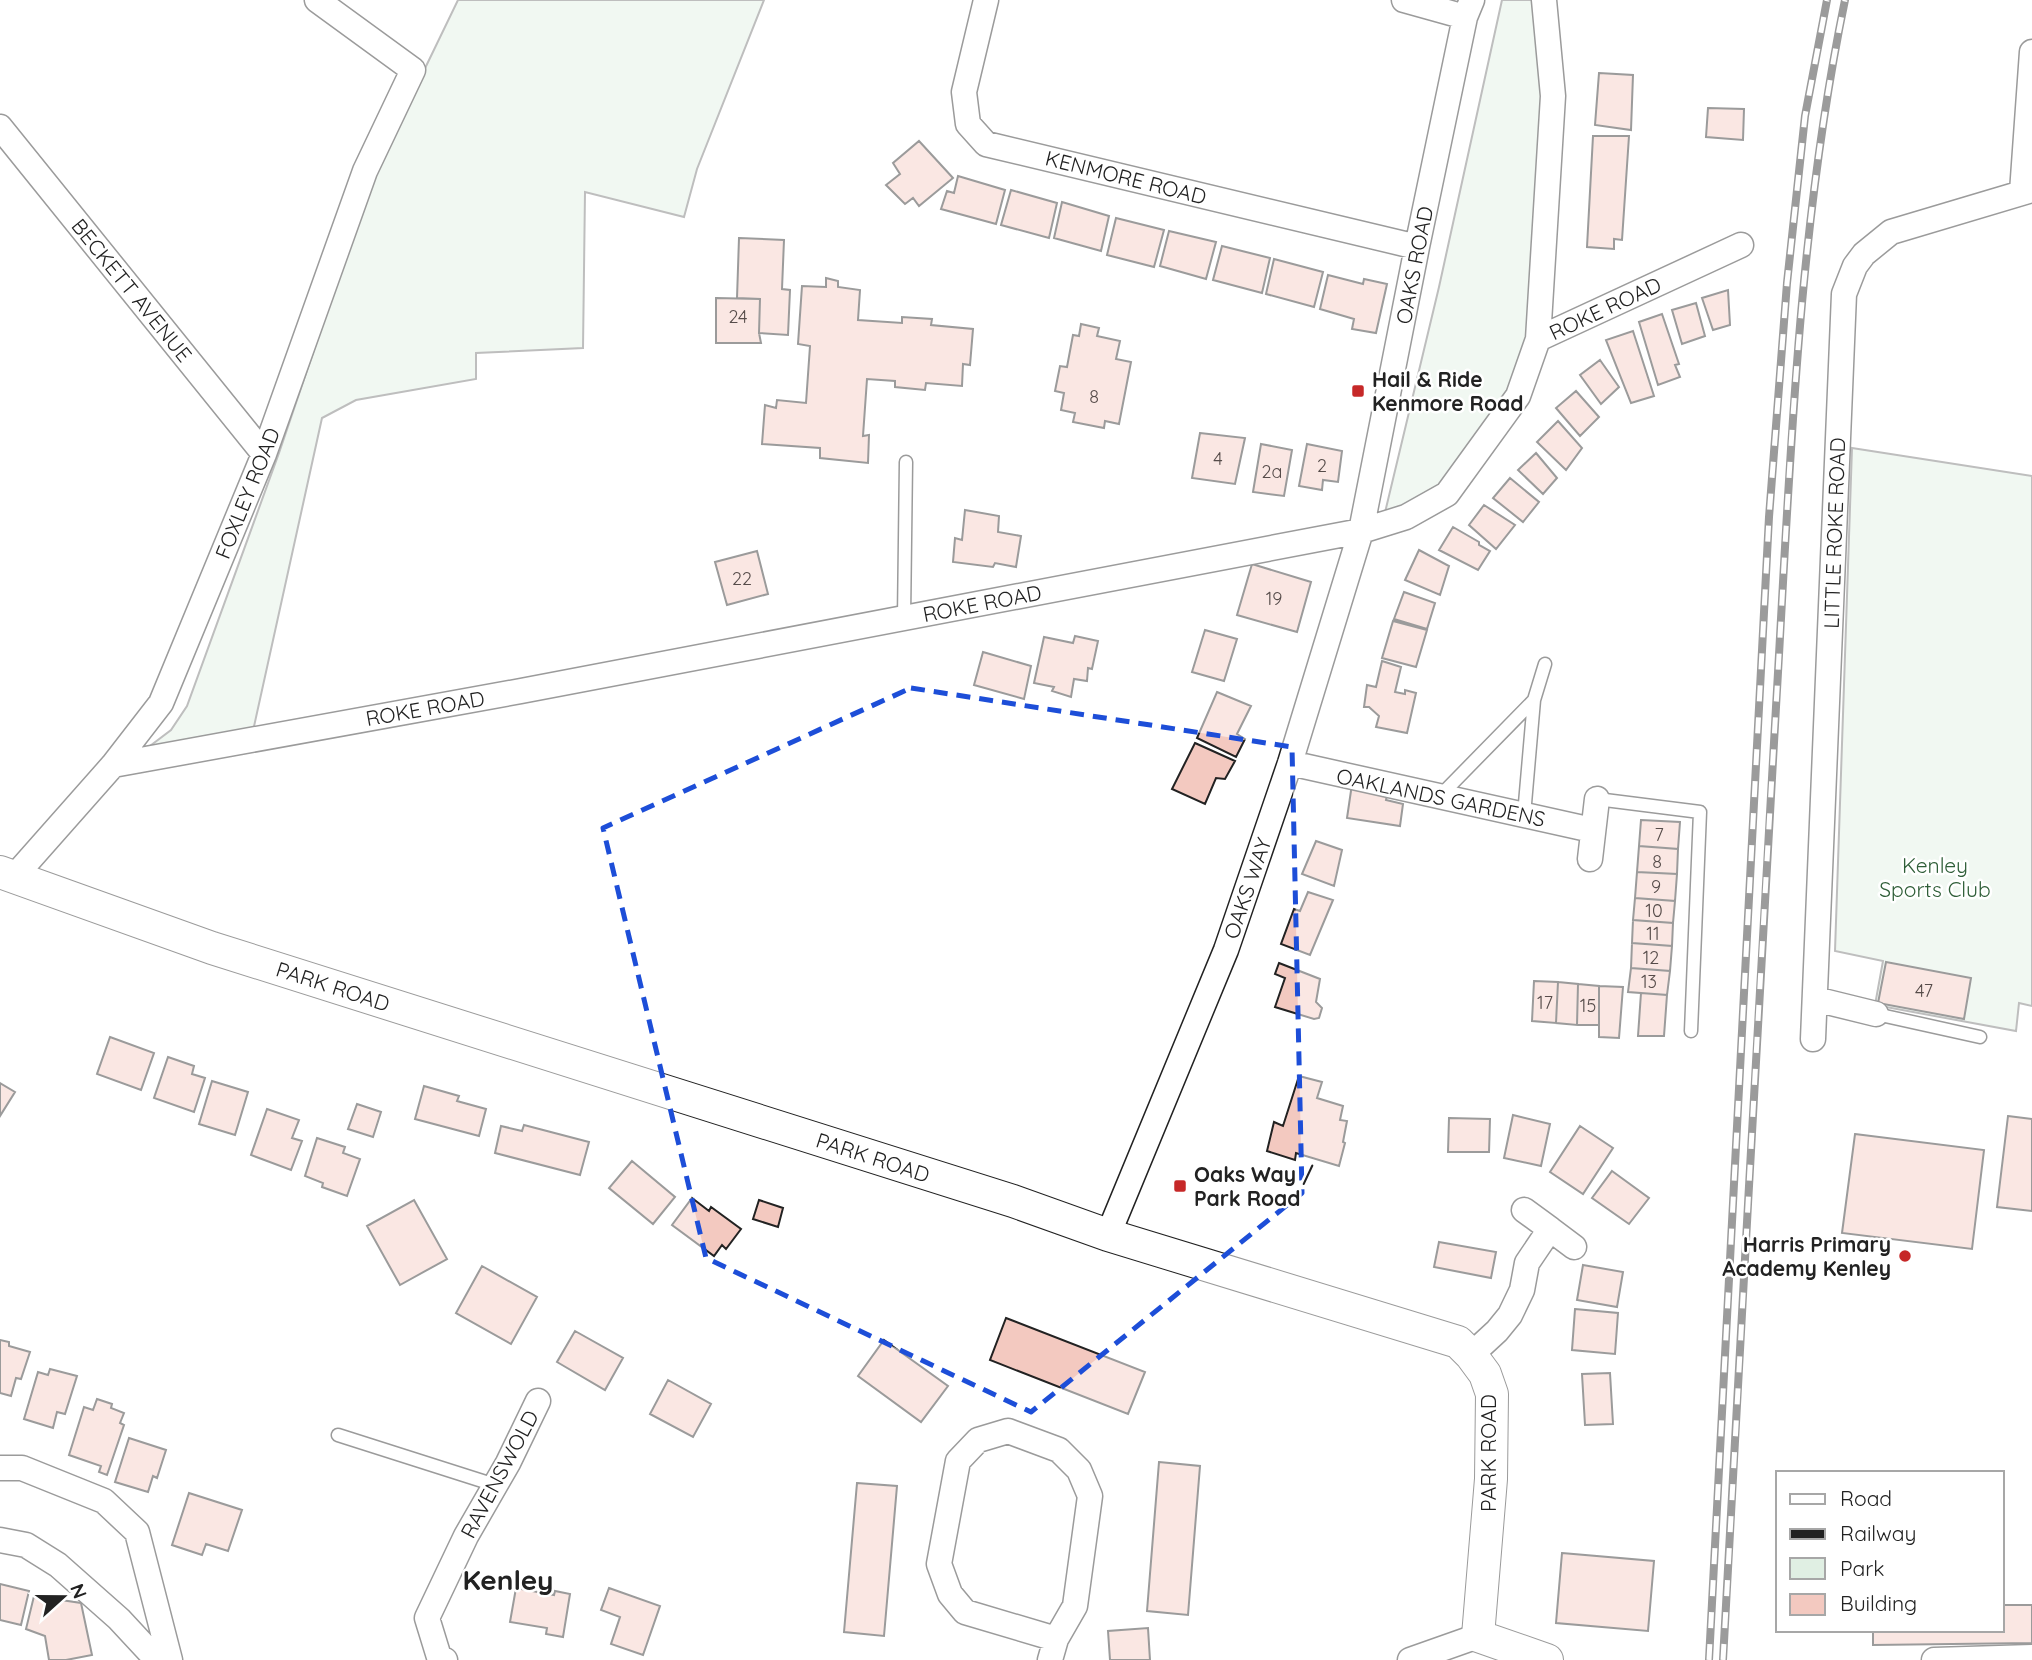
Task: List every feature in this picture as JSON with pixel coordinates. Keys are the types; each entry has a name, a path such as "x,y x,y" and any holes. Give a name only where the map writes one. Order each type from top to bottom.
{"street":[{"name":"FOXLEY ROAD","path":"7,875 113,765 162,703 264,454 365,171 413,70 317,0"},
{"name":"KENMORE ROAD","path":"986,0 964,92 968,124 986,144 1416,247"},
{"path":"1404,0 1469,8"},
{"path":"1538,338 1553,96 1544,0"},
{"name":"OAKS ROAD","path":"1361,531 1416,247 1469,8"},
{"path":"2027,191 2032,52"},
{"name":"BECKETT AVENUE","path":"0,127 264,454"},
{"name":"LITTLE ROKE ROAD","path":"1813,1039 1844,293 1855,266 1864,254 1891,232 2027,191"},
{"name":"ROKE ROAD","path":"113,765 1361,531 1406,517 1447,494 1518,396 1538,338 1741,245"},
{"name":"OAKS WAY","path":"1108,1235 1226,950 1290,763 1361,531"},
{"name":"OAKLANDS GARDENS","path":"1290,763 1592,830"},
{"path":"1590,859 1597,799"},
{"name":"PARK ROAD","path":"7,875 212,948 1013,1201 1108,1235 1458,1342 1485,1374 1492,1394 1491,1479 1478,1636"},
{"path":"1815,999 1877,1014"},
{"path":"1524,1210 1574,1247"},
{"path":"1471,1355 1510,1315 1522,1290 1527,1263 1550,1229"},
{"name":"RAVENSWOLD","path":"445,1660 439,1657 427,1618 466,1536 538,1401"},
{"path":"1007,1431 1059,1450 1079,1471 1090,1496 1075,1606 1053,1649 965,1612 950,1594 939,1564 958,1461 978,1440 1007,1431"},
{"path":"0,1468 22,1468 104,1502 137,1532 170,1660"},
{"path":"0,1540 26,1545 58,1565 119,1619 157,1660"},
{"path":"1410,1660 1478,1636 1547,1660"},
{"path":"1934,1660 2032,1657"}],"lane":[{"path":"904,618 906,462"},
{"path":"1524,815 1534,700 1545,664"},
{"path":"1440,796 1534,700"},
{"path":"1597,799 1700,812 1691,1031"},
{"path":"1877,1014 1980,1037"},
{"path":"338,1435 495,1485"}],"highlighted area":[{"path":"911,688 1292,747 1302,1193 1031,1412 706,1258 603,828"}],"green space":[{"path":"458,0 764,0 697,169 684,217 585,192 583,348 476,353 476,379 356,400 322,418 253,731 138,755 171,730 187,706 279,453 373,176"},
{"path":"1502,0 1544,0 1538,339 1447,494 1382,525 1439,287"},
{"name":"Kenley Sports Club","path":"1852,448 2032,476 2032,1006 2019,1003 2016,1031 1875,1005 1883,961 1835,951"}],"building":[{"path":"1599,73 1633,75 1631,130 1595,125"},
{"path":"1708,108 1744,109 1743,140 1706,137"},
{"path":"1593,136 1629,136 1622,240 1614,239 1614,249 1587,247"},
{"path":"919,141 953,178 919,206 913,198 905,204 886,185 900,174 893,163"},
{"path":"958,176 1005,190 996,224 941,209 947,191 954,193"},
{"path":"1011,190 1057,203 1049,238 1001,225"},
{"path":"1062,202 1109,216 1101,251 1054,238"},
{"path":"1116,218 1164,230 1154,267 1107,255"},
{"path":"1169,231 1216,242 1206,279 1160,266"},
{"path":"739,238 784,240 782,289 790,290 788,335 759,333 760,299 737,298"},
{"path":"1222,246 1270,258 1262,293 1213,280"},
{"path":"1274,259 1323,272 1314,307 1266,294"},
{"path":"1328,275 1363,284 1364,279 1387,284 1376,333 1352,329 1354,319 1320,309"},
{"path":"826,278 838,281 838,287 860,290 858,320 902,323 902,317 932,319 931,325 973,329 970,365 963,364 962,386 926,383 925,390 895,387 895,381 867,379 863,436 869,435 868,463 820,458 820,448 762,444 765,405 776,408 777,400 806,403 810,346 798,344 802,286 826,287"},
{"path":"1728,290 1730,325 1713,330 1702,298"},
{"path":"716,298 760,299 761,343 716,343"},
{"path":"1696,303 1705,336 1682,344 1672,310"},
{"path":"1662,314 1679,364 1675,365 1680,377 1658,385 1639,322"},
{"path":"1081,324 1099,328 1097,336 1120,341 1116,359 1131,362 1119,424 1105,421 1104,428 1073,422 1075,413 1061,410 1064,393 1055,391 1060,366 1067,367 1073,335 1079,336"},
{"path":"1633,331 1654,396 1631,403 1606,340"},
{"path":"1600,360 1619,387 1601,404 1580,375"},
{"path":"1576,391 1599,417 1580,436 1556,408"},
{"path":"1558,421 1582,448 1566,470 1537,442"},
{"path":"1200,433 1245,438 1235,484 1192,478"},
{"path":"1261,444 1292,450 1284,496 1253,492"},
{"path":"1307,444 1342,451 1338,482 1323,480 1322,490 1299,486"},
{"path":"1536,453 1557,478 1543,494 1518,470"},
{"path":"1510,478 1539,502 1523,522 1493,498"},
{"path":"1484,505 1515,525 1496,549 1469,525"},
{"path":"965,510 999,516 998,532 1021,536 1016,567 995,563 993,567 953,562 955,538 962,540"},
{"path":"1453,527 1490,551 1478,570 1439,550"},
{"path":"1419,550 1449,566 1440,595 1405,580"},
{"path":"757,551 768,594 727,605 715,562"},
{"path":"1252,564 1311,582 1297,632 1237,615"},
{"path":"1404,592 1435,603 1427,629 1394,619"},
{"path":"1393,621 1427,630 1416,667 1382,658"},
{"path":"1205,630 1237,639 1224,681 1192,672"},
{"path":"1075,636 1098,641 1092,669 1088,668 1087,681 1074,679 1071,697 1052,691 1054,687 1034,683 1044,637 1073,643"},
{"path":"983,652 1031,666 1024,699 974,685"},
{"path":"1382,661 1401,667 1395,692 1405,694 1405,690 1416,693 1407,733 1376,727 1379,716 1369,707 1364,707 1367,685 1376,687"},
{"path":"1217,692 1251,706 1237,734 1245,739 1236,757 1197,738"},
{"path":"1195,743 1235,761 1225,779 1216,778 1205,804 1172,789"},
{"path":"1352,784 1388,790 1386,800 1403,804 1400,826 1347,818"},
{"path":"1641,820 1680,822 1678,849 1639,846"},
{"path":"1316,841 1342,850 1334,886 1302,874"},
{"path":"1639,846 1678,849 1677,874 1637,872"},
{"path":"1637,872 1677,874 1675,901 1635,898"},
{"path":"1308,892 1333,900 1310,955 1281,944 1294,909 1300,911"},
{"path":"1635,898 1675,901 1673,923 1633,920"},
{"path":"1633,920 1673,923 1672,946 1632,943"},
{"path":"1632,943 1672,946 1670,971 1631,968"},
{"name":"Kenley Sports Club","path":"1886,962 1971,978 1964,1019 1878,1003"},
{"path":"1279,963 1320,979 1316,1002 1322,1008 1319,1018 1314,1019 1275,1007 1285,978 1275,974"},
{"path":"1631,968 1670,971 1667,995 1628,992"},
{"path":"1534,981 1558,982 1556,1023 1532,1021"},
{"path":"1558,982 1578,984 1577,1025 1556,1023"},
{"path":"1578,984 1599,986 1599,1025 1577,1025"},
{"path":"1599,986 1623,987 1619,1038 1599,1037"},
{"path":"1641,993 1667,995 1664,1036 1638,1036"},
{"path":"110,1037 154,1053 141,1090 97,1074"},
{"path":"168,1057 194,1066 192,1074 205,1078 194,1112 154,1098"},
{"path":"1299,1076 1322,1082 1317,1098 1343,1106 1340,1120 1347,1121 1339,1166 1296,1153 1295,1160 1267,1151 1274,1122 1283,1126"},
{"path":"212,1081 248,1092 235,1135 199,1124"},
{"path":"0,1083 15,1092 0,1116"},
{"path":"424,1086 459,1096 457,1101 486,1109 479,1136 415,1119"},
{"path":"357,1104 381,1112 373,1137 348,1129"},
{"path":"267,1109 299,1120 292,1138 302,1141 291,1170 251,1155"},
{"path":"1513,1115 1550,1124 1541,1166 1504,1158"},
{"path":"2008,1116 2032,1119 2032,1211 1997,1207"},
{"path":"1449,1118 1490,1119 1489,1152 1448,1152"},
{"path":"524,1125 589,1142 580,1175 495,1153 501,1126 522,1131"},
{"path":"1580,1126 1613,1148 1583,1194 1550,1172"},
{"path":"1855,1134 1984,1150 1972,1249 1842,1233"},
{"path":"317,1138 345,1147 343,1153 360,1159 347,1196 322,1187 323,1183 305,1176"},
{"path":"632,1161 675,1197 653,1224 609,1188"},
{"path":"1612,1171 1649,1198 1629,1224 1592,1198"},
{"path":"692,1198 709,1211 711,1207 741,1229 726,1249 722,1245 714,1256 672,1225"},
{"path":"414,1200 447,1259 400,1285 367,1226"},
{"path":"759,1200 783,1208 778,1227 753,1219"},
{"path":"1439,1242 1496,1252 1491,1278 1434,1267"},
{"path":"1583,1265 1623,1272 1617,1307 1577,1300"},
{"path":"482,1266 537,1297 511,1344 456,1313"},
{"path":"1575,1309 1618,1313 1615,1354 1572,1350"},
{"path":"1006,1318 1145,1372 1128,1414 990,1360"},
{"path":"575,1331 623,1358 605,1390 557,1362"},
{"path":"0,1340 9,1342 9,1346 30,1352 21,1379 16,1378 11,1396 0,1393"},
{"path":"884,1340 948,1386 921,1422 858,1376"},
{"path":"50,1369 77,1376 65,1414 57,1412 53,1428 24,1419 38,1372 48,1375"},
{"path":"1610,1373 1613,1424 1585,1425 1582,1374"},
{"path":"668,1380 711,1404 693,1437 650,1414"},
{"path":"97,1399 112,1404 111,1408 124,1413 120,1423 124,1425 107,1475 99,1472 101,1466 69,1455 84,1407 93,1410"},
{"path":"129,1438 166,1450 157,1478 153,1476 148,1492 115,1482"},
{"path":"1159,1462 1200,1466 1188,1615 1147,1611"},
{"path":"857,1483 897,1486 884,1636 844,1632"},
{"path":"189,1493 242,1510 228,1551 206,1544 202,1555 172,1545"},
{"path":"1562,1553 1654,1561 1648,1631 1556,1623"},
{"path":"0,1584 29,1591 21,1625 0,1620"},
{"path":"516,1588 554,1595 555,1591 570,1594 563,1637 546,1634 547,1628 510,1622"},
{"path":"609,1588 660,1606 643,1655 611,1644 620,1617 601,1610"},
{"path":"34,1596 81,1603 92,1655 49,1660 45,1636 26,1629"},
{"path":"2004,1605 2032,1605 2032,1643 1873,1645 1873,1632 2004,1632"},
{"path":"1148,1628 1150,1660 1110,1660 1108,1631"}],"railway":[{"path":"1709,1660 1769,517 1787,283 1805,116 1827,0"},
{"path":"1723,1660 1798,352 1816,176 1845,0"}],"place":[{"name":"Hail & Ride Kenmore Road","path":"1358,391"},
{"name":"Oaks Way / Park Road","path":"1180,1186"},
{"name":"Harris Primary Academy Kenley","path":"1905,1256"}],"district":[{"name":"Kenley","path":"508,1579"}]}
